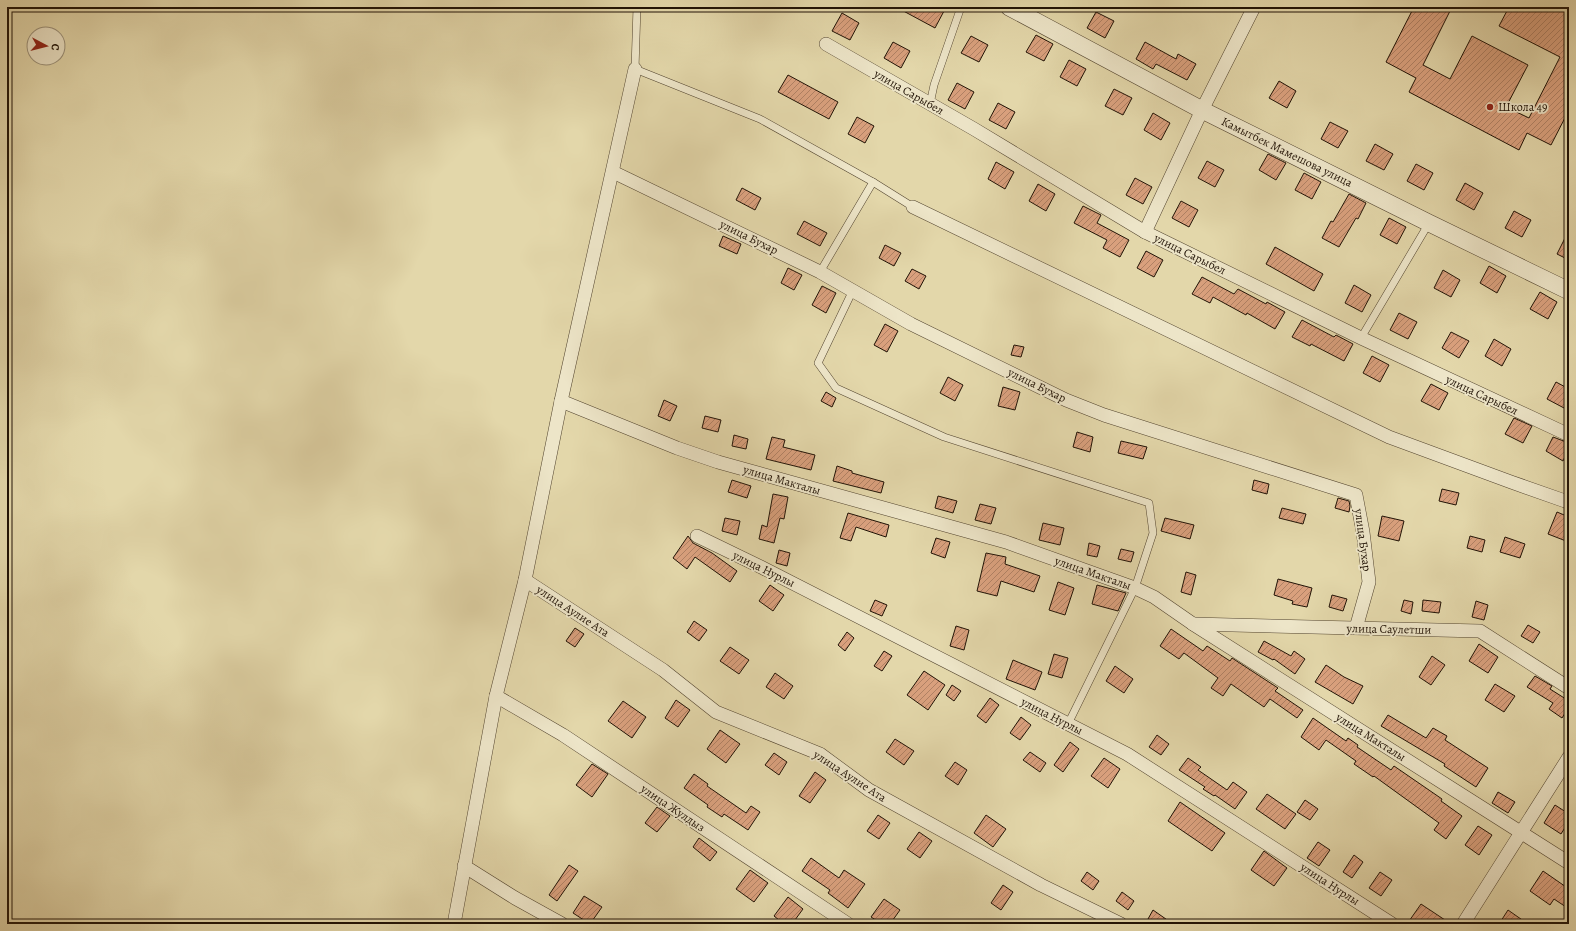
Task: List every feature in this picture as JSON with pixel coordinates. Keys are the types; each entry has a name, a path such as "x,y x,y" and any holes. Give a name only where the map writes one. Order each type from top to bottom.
{"street":[{"name":"Камытбек Мамешова улица","path":"1008,7 1202,110 1569,291"},
{"path":"1145,232 1202,110 1254,7"},
{"name":"улица Сарыбел","path":"826,44 1145,232 1361,338 1569,435"},
{"path":"454,924 496,696 525,580 561,401 635,69"},
{"name":"улица Бухар","path":"613,172 820,272 911,324 1066,400 1104,415 1356,494 1363,532 1369,582 1356,628"},
{"path":"913,207 1389,437 1564,500 1569,504"},
{"name":"улица Макталы","path":"561,401 677,448 718,462 1006,542 1135,588 1154,597 1193,624 1569,863"},
{"name":"улица Нурлы","path":"697,536 761,566 1127,754 1392,924"},
{"name":"улица Аулие Ата","path":"525,580 663,670 716,712 820,754 869,790 1041,885 1121,924"},
{"name":"улица Саулетши","path":"1193,624 1480,631 1569,688"},
{"name":"улица Жулдыз","path":"496,696 563,735 848,924"},
{"path":"1463,924 1569,757"},
{"path":"464,866 515,898 562,924"}],"lane":[{"path":"636,7 635,69 760,119 873,182 913,207"},
{"path":"930,104 934,85 961,7"},
{"path":"820,272 873,182"},
{"path":"1361,338 1429,223"},
{"path":"853,290 818,363 836,388 944,437 1149,504 1153,532 1135,588 1068,724"}],"building":[{"path":"896,7 937,7 944,11 935,28"},
{"path":"1414,7 1452,7 1423,65 1450,79 1472,36 1528,65 1506,107 1529,118 1560,57 1499,26 1509,7 1559,7 1569,12 1569,110 1551,145 1527,133 1519,150 1409,92 1416,78 1386,62"},
{"path":"1096,12 1114,21 1105,38 1087,28"},
{"path":"842,13 859,23 850,40 832,31"},
{"path":"1036,35 1053,44 1044,61 1026,52"},
{"path":"971,36 988,45 979,62 961,53"},
{"path":"893,42 910,51 901,68 884,58"},
{"path":"1145,42 1176,59 1178,54 1196,64 1187,80 1156,64 1153,69 1136,59"},
{"path":"1069,60 1086,69 1077,86 1060,77"},
{"path":"788,75 838,102 829,119 778,92"},
{"path":"1279,81 1296,91 1287,108 1269,98"},
{"path":"957,83 974,92 965,109 948,100"},
{"path":"1114,89 1132,98 1123,115 1105,106"},
{"path":"998,103 1015,112 1006,129 989,120"},
{"path":"1153,113 1170,123 1161,140 1144,130"},
{"path":"857,117 874,126 865,143 848,134"},
{"path":"1330,122 1348,131 1338,148 1321,139"},
{"path":"1375,144 1393,154 1384,170 1366,161"},
{"path":"1268,154 1286,163 1276,180 1259,170"},
{"path":"1207,161 1224,170 1215,187 1198,178"},
{"path":"996,162 1014,172 1005,189 988,179"},
{"path":"1416,164 1433,173 1424,190 1407,181"},
{"path":"1304,173 1321,182 1312,199 1295,190"},
{"path":"1135,178 1152,187 1143,204 1126,195"},
{"path":"1465,183 1483,193 1474,210 1456,200"},
{"path":"1038,184 1055,194 1046,211 1029,201"},
{"path":"742,188 761,198 755,210 736,200"},
{"path":"1349,194 1366,203 1358,219 1356,218 1339,247 1322,238 1331,221 1333,222"},
{"path":"1181,201 1198,210 1189,227 1172,218"},
{"path":"1083,206 1101,215 1097,223 1129,240 1120,257 1103,248 1107,240 1074,223"},
{"path":"1514,211 1531,220 1522,237 1505,228"},
{"path":"1389,218 1406,227 1397,244 1380,235"},
{"path":"804,221 827,233 820,246 797,234"},
{"path":"1569,230 1569,260 1557,254"},
{"path":"723,236 741,244 737,254 719,246"},
{"path":"885,245 901,253 894,266 879,258"},
{"path":"1275,247 1323,274 1314,291 1266,264"},
{"path":"1146,251 1163,260 1154,277 1137,268"},
{"path":"1489,266 1506,276 1497,293 1480,283"},
{"path":"788,268 802,275 794,290 781,283"},
{"path":"912,269 926,276 919,289 905,281"},
{"path":"1443,270 1460,280 1451,297 1434,288"},
{"path":"1202,277 1234,294 1238,289 1285,312 1275,329 1247,313 1246,315 1213,297 1210,303 1192,294"},
{"path":"1354,285 1371,295 1362,312 1345,303"},
{"path":"822,286 836,293 826,313 812,305"},
{"path":"1540,292 1557,302 1548,319 1530,309"},
{"path":"1399,313 1417,322 1408,339 1390,330"},
{"path":"1302,320 1334,337 1336,335 1353,344 1344,361 1311,344 1310,346 1292,337"},
{"path":"885,324 898,331 887,352 874,345"},
{"path":"1451,332 1469,341 1459,358 1442,348"},
{"path":"1494,339 1511,349 1502,366 1485,356"},
{"path":"1014,345 1024,347 1021,357 1011,355"},
{"path":"1372,356 1389,365 1380,382 1363,373"},
{"path":"948,377 963,385 955,401 940,393"},
{"path":"1556,382 1569,389 1569,400 1564,408 1547,399"},
{"path":"1431,384 1448,393 1439,410 1421,401"},
{"path":"1003,387 1020,392 1015,410 998,406"},
{"path":"826,392 836,398 832,407 821,401"},
{"path":"664,400 677,406 670,421 658,416"},
{"path":"705,416 721,420 718,432 702,428"},
{"path":"1514,418 1532,426 1523,443 1505,434"},
{"path":"1077,432 1093,437 1090,452 1073,447"},
{"path":"734,435 748,439 746,449 732,446"},
{"path":"772,437 785,440 783,447 815,455 811,470 766,459"},
{"path":"1553,437 1569,443 1569,449 1563,461 1546,451"},
{"path":"1121,441 1147,447 1143,459 1118,453"},
{"path":"837,466 852,471 852,473 884,482 881,493 833,481"},
{"path":"732,480 751,486 747,498 728,492"},
{"path":"1254,480 1269,484 1267,494 1252,490"},
{"path":"1442,489 1459,493 1456,505 1439,501"},
{"path":"773,494 788,497 784,519 780,518 774,543 759,539 762,525 767,527"},
{"path":"938,496 957,501 953,513 935,508"},
{"path":"1338,498 1349,501 1349,512 1335,508"},
{"path":"980,504 996,508 991,524 975,520"},
{"path":"1282,508 1306,514 1303,524 1279,518"},
{"path":"1557,512 1569,517 1569,533 1566,541 1548,534"},
{"path":"848,513 889,525 886,537 856,527 851,541 840,538"},
{"path":"1382,516 1404,521 1399,541 1378,536"},
{"path":"725,518 740,521 737,535 722,531"},
{"path":"1165,518 1194,525 1190,539 1161,531"},
{"path":"1043,523 1064,528 1060,545 1039,540"},
{"path":"688,536 693,543 712,553 737,571 730,582 695,557 687,569 673,558"},
{"path":"1470,536 1485,540 1482,552 1467,548"},
{"path":"1505,537 1525,544 1520,558 1500,552"},
{"path":"936,538 950,542 945,558 931,553"},
{"path":"1089,543 1100,546 1097,557 1087,555"},
{"path":"1121,549 1134,552 1131,562 1118,559"},
{"path":"779,550 790,553 787,566 776,563"},
{"path":"986,553 1006,557 1005,564 1040,576 1034,592 1001,581 997,596 977,591"},
{"path":"1186,572 1196,575 1191,595 1181,592"},
{"path":"1278,579 1312,588 1307,607 1292,604 1293,601 1274,595"},
{"path":"1058,582 1074,588 1065,615 1049,610"},
{"path":"770,585 784,595 773,611 759,601"},
{"path":"1097,585 1126,593 1118,611 1092,604"},
{"path":"1332,595 1347,599 1343,611 1329,607"},
{"path":"875,600 887,605 882,616 870,611"},
{"path":"1404,600 1413,602 1411,614 1401,611"},
{"path":"1423,600 1441,602 1439,613 1422,611"},
{"path":"1476,601 1488,605 1484,620 1472,617"},
{"path":"694,621 707,630 699,641 687,632"},
{"path":"1528,625 1540,632 1533,643 1521,636"},
{"path":"956,626 969,630 964,650 950,646"},
{"path":"575,628 584,634 575,647 566,641"},
{"path":"1171,629 1203,651 1207,646 1230,661 1232,658 1278,688 1275,691 1303,710 1297,718 1270,699 1264,707 1231,684 1223,696 1211,688 1218,678 1184,653 1179,659 1160,646"},
{"path":"847,632 854,638 845,651 838,645"},
{"path":"1264,641 1291,656 1294,651 1305,659 1295,674 1274,659 1273,660 1258,652"},
{"path":"1479,644 1498,657 1488,673 1469,661"},
{"path":"730,647 749,660 739,674 720,661"},
{"path":"884,651 892,656 882,671 874,666"},
{"path":"1054,654 1068,658 1062,678 1048,674"},
{"path":"1432,656 1445,665 1431,685 1419,677"},
{"path":"1013,660 1042,672 1035,690 1006,679"},
{"path":"1326,665 1344,677 1363,686 1353,704 1315,682"},
{"path":"1115,666 1133,679 1124,693 1106,681"},
{"path":"924,671 945,685 928,710 907,695"},
{"path":"775,673 793,686 784,699 766,687"},
{"path":"1535,676 1552,686 1550,689 1569,701 1569,707 1562,718 1549,709 1553,703 1527,687"},
{"path":"1495,684 1515,696 1504,712 1485,700"},
{"path":"952,685 961,691 954,701 946,695"},
{"path":"990,698 999,705 986,723 977,716"},
{"path":"676,700 690,710 678,727 665,718"},
{"path":"623,701 646,717 632,738 608,721"},
{"path":"1388,715 1426,738 1433,728 1447,736 1445,740 1488,768 1476,787 1444,766 1445,764 1381,726"},
{"path":"1021,717 1031,725 1020,740 1010,733"},
{"path":"1313,718 1346,741 1348,738 1358,745 1357,747 1391,770 1394,766 1442,799 1441,801 1462,816 1446,839 1434,830 1439,823 1374,776 1373,777 1354,764 1356,761 1326,740 1319,750 1301,737"},
{"path":"720,730 740,744 726,763 707,749"},
{"path":"1157,735 1169,744 1161,755 1149,747"},
{"path":"895,739 914,751 904,765 886,752"},
{"path":"1070,742 1079,749 1063,772 1054,765"},
{"path":"1030,752 1046,763 1040,772 1023,760"},
{"path":"774,753 787,762 779,775 765,765"},
{"path":"1104,758 1120,769 1108,788 1091,776"},
{"path":"1188,758 1201,767 1198,770 1227,790 1233,782 1247,792 1235,809 1215,795 1214,796 1203,789 1205,787 1179,770"},
{"path":"955,762 967,770 958,785 945,776"},
{"path":"592,764 608,774 592,797 576,785"},
{"path":"815,772 826,780 810,803 799,796"},
{"path":"694,774 708,784 707,786 746,813 751,806 760,812 748,830 724,814 722,817 684,788"},
{"path":"1498,792 1515,802 1508,813 1492,803"},
{"path":"1267,794 1296,814 1285,829 1256,809"},
{"path":"1305,800 1318,809 1310,820 1297,812"},
{"path":"1180,802 1225,833 1212,851 1168,821"},
{"path":"1555,805 1569,814 1569,821 1561,834 1544,823"},
{"path":"657,807 670,816 657,832 645,823"},
{"path":"878,815 890,823 879,839 867,831"},
{"path":"986,815 1006,829 993,847 974,833"},
{"path":"1478,826 1492,835 1479,855 1465,845"},
{"path":"919,832 932,841 920,858 907,849"},
{"path":"699,838 717,852 710,861 693,847"},
{"path":"1318,842 1330,850 1319,866 1307,858"},
{"path":"1264,851 1287,868 1274,886 1251,870"},
{"path":"1354,855 1363,862 1352,878 1343,872"},
{"path":"811,858 839,878 844,870 865,884 848,908 828,893 830,890 802,871"},
{"path":"569,865 578,871 557,901 549,895"},
{"path":"750,870 768,883 754,902 736,889"},
{"path":"1543,871 1569,889 1569,909 1554,899 1550,905 1530,891"},
{"path":"1087,872 1099,881 1093,890 1081,881"},
{"path":"1380,872 1392,880 1381,896 1369,888"},
{"path":"1003,885 1013,892 1001,910 991,903"},
{"path":"1122,892 1134,901 1128,910 1116,901"},
{"path":"584,896 602,907 590,924 573,913"},
{"path":"788,897 803,909 792,924 784,924 774,916"},
{"path":"884,899 900,910 890,924 882,924 871,917"},
{"path":"1421,904 1451,924 1407,924"},
{"path":"1153,910 1173,924 1155,924 1148,919"},
{"path":"1508,910 1528,924 1499,924"}],"place":[{"name":"Школа 49","path":"1490,107"}]}
